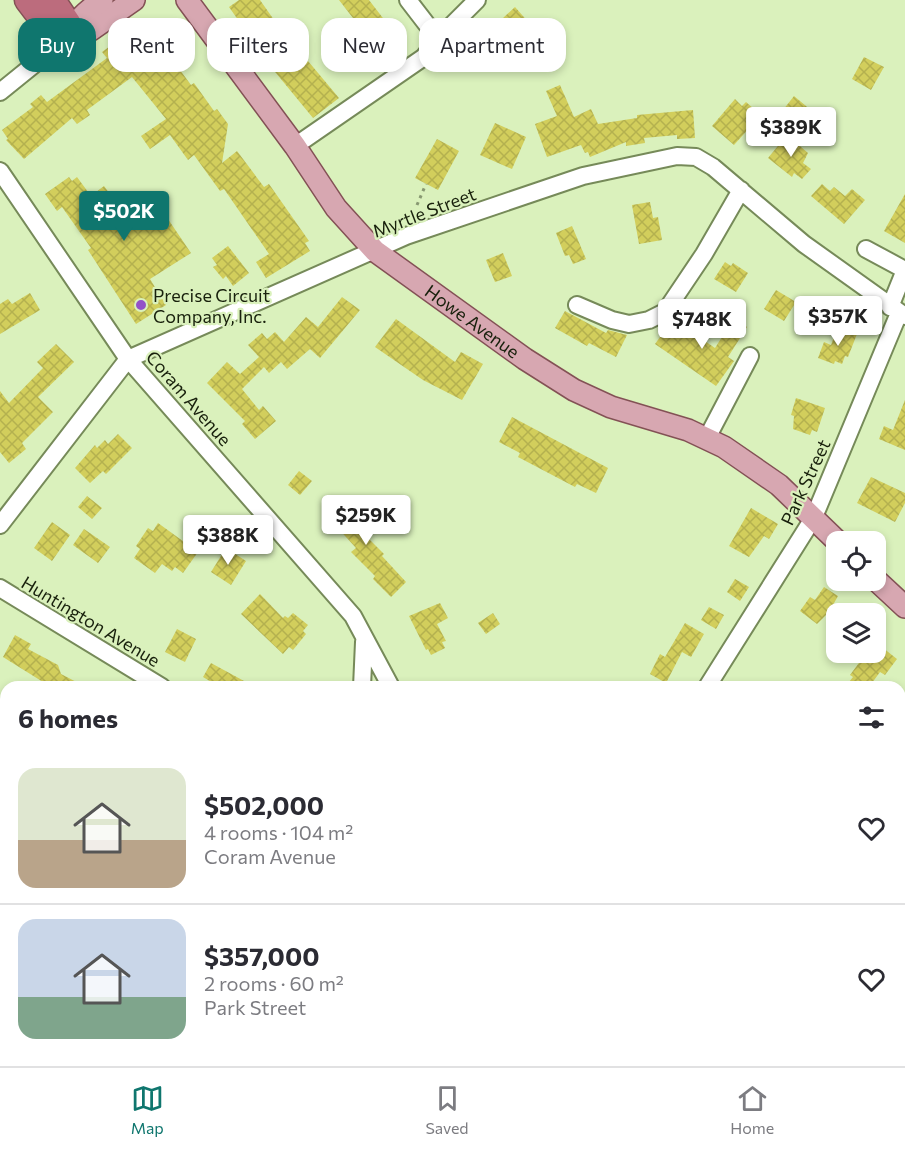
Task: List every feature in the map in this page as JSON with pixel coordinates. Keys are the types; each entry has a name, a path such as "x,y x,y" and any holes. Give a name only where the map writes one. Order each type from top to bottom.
{"highway":[{"path":"27,0 40,18"},
{"path":"53,0 65,18"}],"main road":[{"path":"79,18 102,0"},
{"path":"96,27 134,0"},
{"name":"Howe Avenue","path":"188,0 295,146 336,208 375,251 525,359 574,390 611,407 707,438 756,468 827,531"},
{"path":"886,589 905,607"}],"street":[{"path":"408,0 422,18"},
{"path":"459,18 477,0"},
{"path":"295,146 419,60"},
{"path":"0,92 25,72"},
{"name":"Myrtle Street","path":"0,525 128,359 406,236 583,176 650,160 677,156 696,157 713,167 804,244 898,312"},
{"name":"Coram Avenue","path":"0,171 128,359 353,616 388,681"},
{"path":"577,305 612,320 629,324 649,320 665,312 704,254 741,190"},
{"path":"866,249 905,270"},
{"name":"Park Street","path":"711,681 814,518 898,312 905,270"},
{"path":"707,438 750,356"},
{"name":"Huntington Avenue","path":"0,588 152,681"},
{"path":"362,681 364,638"}],"path":[{"path":"417,205 426,184"}],"building":[{"path":"239,0 260,0 273,18 237,18 229,7"},
{"path":"339,0 369,0 383,18 353,18"},
{"path":"515,7 525,18 503,18"},
{"path":"108,48 108,72 181,72 191,85 194,83 214,111 217,109 228,124 222,163 237,151 264,187 269,184 309,241 305,243 310,251 266,278 256,262 269,254 224,189 220,191 194,155 188,160 170,135 150,149 141,136 166,119 132,77 87,110 90,115 77,124 72,118 24,159 6,140 8,139 2,130 33,107 30,104 41,95 47,102 88,72 96,72 96,66 107,58 102,52"},
{"path":"864,57 884,67 871,90 852,79"},
{"path":"309,62 339,98 313,118 275,72 309,72"},
{"path":"560,85 574,117 591,109 598,124 637,118 637,115 693,110 695,138 677,139 677,135 644,138 645,143 626,146 626,142 590,157 581,145 547,157 535,124 557,116 546,91"},
{"path":"794,96 812,111 801,124 783,110"},
{"path":"735,99 742,106 746,102 761,115 734,145 712,126"},
{"path":"495,123 526,137 512,169 480,155"},
{"path":"787,135 808,153 803,163 811,169 802,179 794,173 792,177 768,158"},
{"path":"437,139 459,151 438,190 415,178"},
{"path":"69,177 72,181 77,177 91,196 104,186 121,209 149,191 191,253 150,279 166,305 136,324 88,250 91,248 62,207 57,211 45,194"},
{"path":"822,184 830,191 834,187 845,196 852,189 865,200 844,224 811,196"},
{"path":"905,194 905,243 884,231"},
{"path":"650,202 653,218 658,217 662,240 639,244 632,205"},
{"path":"572,226 586,259 573,264 569,255 565,256 556,233"},
{"path":"228,246 249,273 233,286 226,276 223,279 213,267 217,265 212,258"},
{"path":"503,253 512,276 495,282 486,260"},
{"path":"725,262 731,266 733,263 748,273 736,292 714,279"},
{"path":"776,290 796,302 784,321 764,309"},
{"path":"30,293 40,310 0,334 0,304 8,299 12,304"},
{"path":"342,297 360,310 320,358 310,349 287,369 281,362 269,373 264,367 242,389 259,410 263,406 276,421 255,439 242,424 245,421 207,383 227,362 240,374 259,357 248,345 262,333 267,339 275,332 284,342 306,317 318,327"},
{"path":"565,311 606,333 608,330 627,335 616,357 589,343 587,346 555,328"},
{"path":"734,318 747,327 728,357 734,361 716,386 655,344 673,319 715,348"},
{"path":"396,319 455,362 461,352 483,364 462,400 423,380 375,347"},
{"path":"838,327 857,334 848,357 845,356 842,364 835,361 834,364 818,358 824,342 831,345"},
{"path":"56,344 74,362 38,397 53,412 22,443 26,449 9,463 0,452 0,391 9,403 43,368 37,362"},
{"path":"796,398 825,408 817,432 812,430 810,435 793,429 794,416 791,415"},
{"path":"905,400 905,450 879,439 884,426 893,430"},
{"path":"512,417 608,468 596,493 577,484 575,487 518,457 520,453 499,442"},
{"path":"118,434 132,448 106,474 103,471 90,483 75,468 95,445 97,448 105,440 108,444"},
{"path":"299,471 312,481 300,495 288,485"},
{"path":"871,477 905,493 905,503 895,522 857,503"},
{"path":"87,496 102,508 92,519 78,507"},
{"path":"349,496 366,514 354,524 384,554 382,556 406,582 391,597 373,579 375,576 351,552 356,548 327,516"},
{"path":"751,508 778,524 769,539 764,536 749,557 729,546"},
{"path":"52,522 70,535 52,561 34,548"},
{"path":"158,523 198,552 183,573 175,567 172,571 162,564 155,573 134,558 140,549 136,546 148,528 153,531"},
{"path":"84,529 110,547 98,563 73,545"},
{"path":"226,548 246,561 231,585 211,572"},
{"path":"735,579 749,587 740,601 727,592"},
{"path":"824,587 826,591 838,596 834,603 826,603 826,615 817,624 800,611 810,597 815,600"},
{"path":"260,594 283,618 285,616 288,618 293,613 308,625 303,631 306,634 293,650 289,647 283,654 241,614"},
{"path":"440,603 448,618 437,624 446,641 442,642 445,648 431,655 428,649 426,650 409,616"},
{"path":"709,607 724,615 716,629 701,620"},
{"path":"493,613 500,624 486,634 478,623"},
{"path":"685,623 704,634 691,657 682,652 667,681 662,681 650,674 660,654 665,657"},
{"path":"177,629 196,639 185,662 165,652"},
{"path":"15,635 31,644 28,649 58,665 61,674 74,681 41,681 3,657"},
{"path":"886,650 897,659 885,675 880,672 873,681 850,681 853,677 850,675 859,663 886,663"},
{"path":"211,663 244,681 210,681 203,677"}],"place":[{"name":"Precise Circuit Company, Inc.","path":"141,305"}]}
